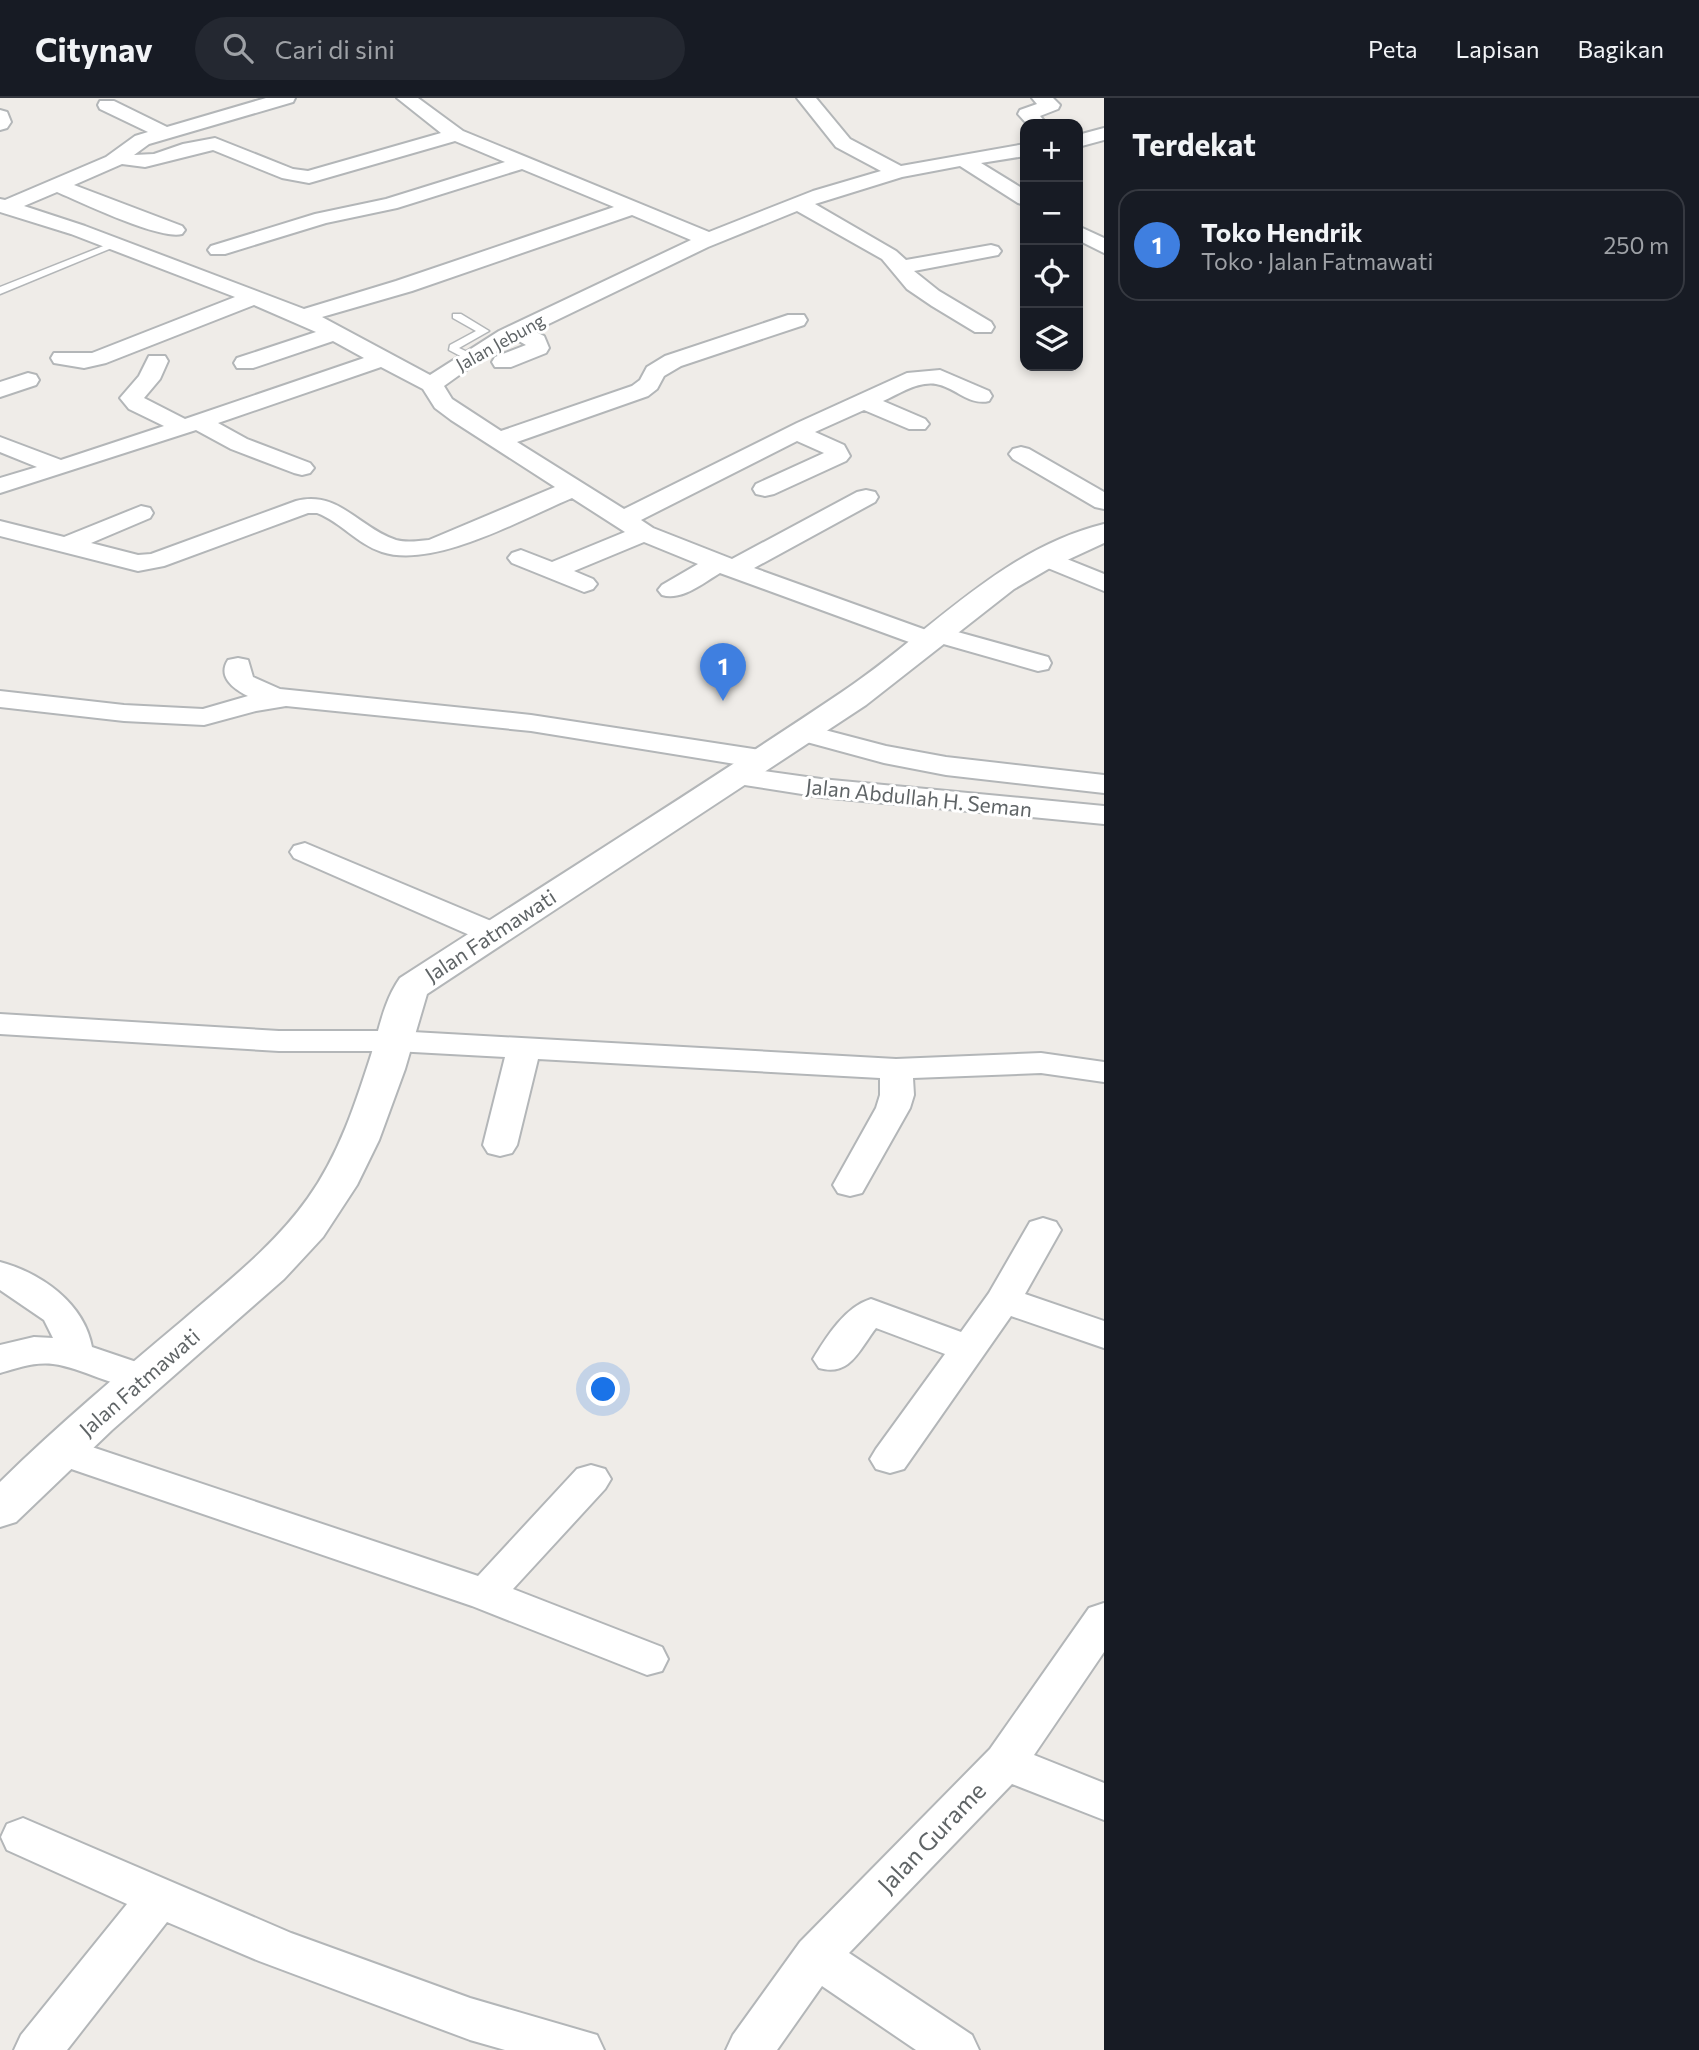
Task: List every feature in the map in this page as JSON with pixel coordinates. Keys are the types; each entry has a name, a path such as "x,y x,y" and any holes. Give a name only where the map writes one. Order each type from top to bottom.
{"street":[{"path":"4,206 119,157 132,145 163,132 286,98"},
{"path":"406,98 456,135 710,240"},
{"path":"806,98 843,143 898,172"},
{"path":"1032,119 1027,114 1051,106 1041,98"},
{"path":"206,103 231,113"},
{"path":"107,106 163,132"},
{"path":"0,116 0,124"},
{"path":"119,157 133,163 146,163 202,145 215,144 289,174 309,177 456,135"},
{"name":"Jalan Jebung","path":"432,385 454,366 517,331 663,259 800,204 898,172 1020,151"},
{"path":"964,160 1020,196"},
{"path":"218,250 322,218 390,204 522,163"},
{"path":"56,185 160,227 175,230"},
{"path":"800,204 889,255 914,283 938,301 983,327"},
{"path":"4,206 303,316 432,385 443,403 645,533 726,566 932,637 1038,663"},
{"path":"303,316 404,286 635,207"},
{"path":"1083,235 1104,247"},
{"path":"901,267 991,251"},
{"path":"62,358 91,359 253,298"},
{"path":"499,440 640,391 649,384 655,372 673,361 796,320"},
{"path":"503,362 538,348 536,341 517,331"},
{"path":"245,363 335,333"},
{"path":"105,336 130,344"},
{"path":"0,486 61,468 382,359"},
{"path":"157,361 149,379 131,398 137,404 302,468"},
{"path":"622,520 889,388 928,375 940,377 981,396"},
{"path":"0,390 28,380"},
{"path":"862,401 917,424"},
{"path":"765,489 838,456 836,450 797,433"},
{"path":"0,444 61,468"},
{"path":"1021,454 1104,502"},
{"path":"0,528 132,563 146,563 305,506 318,505 327,507 386,547 414,551 434,547 574,488"},
{"path":"671,590 866,498"},
{"path":"64,546 141,513"},
{"path":"551,571 645,533"},
{"name":"Jalan Fatmawati","path":"0,1510 59,1450 263,1276 309,1226 337,1184 364,1133 395,1041 406,994 413,986 887,675 1006,581 1104,533"},
{"path":"521,558 583,584"},
{"path":"1047,559 1104,583"},
{"path":"238,666 239,678 253,689 288,698"},
{"path":"0,699 124,713 204,717 254,703 288,698"},
{"name":"Jalan Abdullah H. Seman","path":"288,698 393,707 681,744 748,768 821,788 1104,816"},
{"path":"802,732 884,754 977,770 1104,784"},
{"path":"962,801 977,770"},
{"path":"305,852 492,933"},
{"path":"0,1024 279,1041 395,1041 896,1069 1041,1063 1104,1072"},
{"path":"500,1145 524,1049"},
{"path":"850,1185 893,1108 897,1095 896,1069"},
{"path":"890,1459 1003,1300 1043,1230"},
{"path":"0,1274 41,1299 63,1317 70,1331 75,1356"},
{"path":"1003,1300 1104,1335"},
{"path":"832,1359 864,1316 871,1312 968,1349"},
{"path":"0,1360 17,1351 28,1349 75,1356 144,1378"},
{"path":"59,1450 486,1595 647,1659"},
{"path":"486,1595 500,1576 591,1479"},
{"name":"Jalan Gurame","path":"750,2050 816,1956 1004,1762 1104,1619"},
{"path":"1004,1762 1104,1802"},
{"path":"23,1837 275,1947 470,2019 580,2050"},
{"path":"38,2050 159,1898"},
{"path":"816,1956 956,2050"}],"lane":[{"path":"0,291 114,245"},
{"path":"457,316 484,331 454,347 454,350 470,357"}],"place":[{"name":"Toko Hendrik","path":"723,701"}]}
